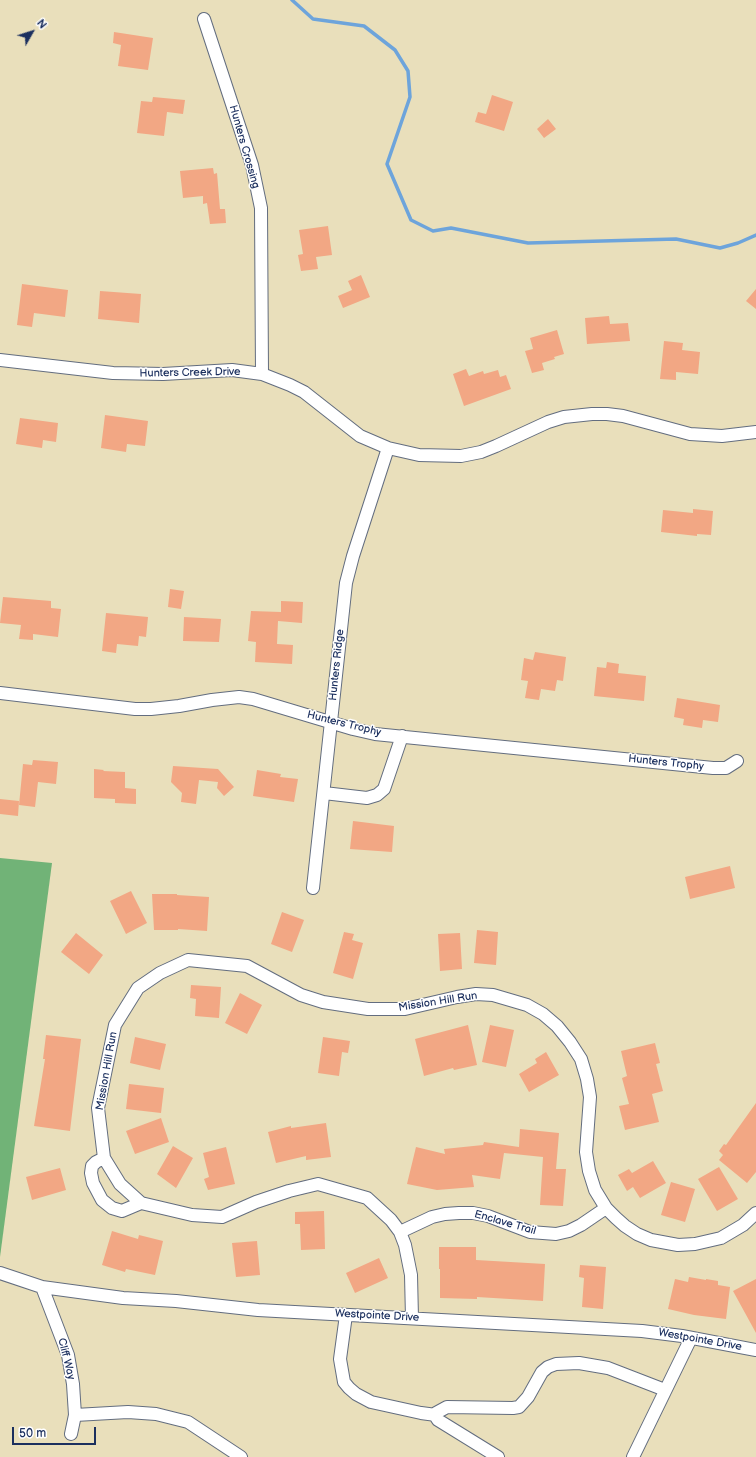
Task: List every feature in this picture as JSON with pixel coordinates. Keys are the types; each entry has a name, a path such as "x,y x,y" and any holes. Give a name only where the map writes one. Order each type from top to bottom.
{"street":[{"name":"Hunters Crossing","path":"204,19 252,164 261,208 262,374"},
{"name":"Hunters Creek Drive","path":"0,360 121,373 163,374 232,370 262,374 304,392 360,436 388,448 419,455 461,456 481,452 548,422 564,417 592,414 623,416 690,434 722,436 756,432"},
{"name":"Hunters Ridge","path":"313,888 349,570 388,448"},
{"name":"Hunters Trophy","path":"0,693 135,709 179,706 239,697 253,699 375,734 713,768 726,768 737,761"},
{"path":"324,793 367,798 378,795 384,789 402,736"},
{"name":"Mission Hill Run","path":"412,1318 412,1283 409,1261 400,1232 391,1220 367,1198 318,1184 289,1191 256,1202 222,1217 192,1214 141,1203 120,1184 104,1158 98,1108 115,1025 138,988 160,973 188,960 247,966 301,995 323,1002 368,1009 405,1009 476,994 493,995 527,1005 543,1014 557,1026 581,1059 587,1079 590,1097 586,1152 588,1171 606,1208 625,1226 637,1234 651,1240 678,1245 695,1244 721,1238 743,1225 756,1213"},
{"path":"104,1158 92,1166 91,1173 93,1183 102,1200 112,1208 122,1211 141,1203"},
{"name":"Enclave Trail","path":"400,1232 432,1217 445,1214 473,1213 488,1216 530,1232 556,1234 569,1231 581,1225 606,1208"},
{"name":"Westpointe Drive","path":"0,1273 42,1286 123,1298 176,1301 258,1310 642,1331 756,1350"},
{"name":"Cliff Way","path":"42,1286 68,1355 73,1384 75,1415 71,1434"},
{"path":"346,1315 340,1359 344,1382 349,1388 356,1394 371,1402 421,1413 436,1414"},
{"path":"633,1457 691,1338"},
{"path":"436,1414 439,1410 447,1407 519,1407 528,1397 542,1372 548,1367 556,1364 580,1364 608,1368 665,1390"},
{"path":"75,1415 128,1412 162,1416 188,1422 241,1457"},
{"path":"436,1414 438,1420 498,1457"}],"green space":[{"path":"0,858 52,863 0,1257"}],"building":[{"path":"114,32 153,38 148,70 118,66 121,45 113,43"},
{"path":"492,95 513,102 504,131 475,122 478,112 486,114"},
{"path":"153,97 185,100 183,114 167,112 164,136 137,133 141,101 152,102"},
{"path":"548,119 556,129 544,138 537,129"},
{"path":"213,168 214,174 217,173 220,209 225,209 226,223 210,224 207,203 203,204 203,196 183,198 180,171"},
{"path":"328,226 332,255 316,257 318,269 301,271 298,255 303,254 299,230"},
{"path":"361,275 370,297 343,308 338,296 352,290 348,281"},
{"path":"22,284 68,290 65,317 34,313 32,327 17,325"},
{"path":"756,289 756,309 746,301"},
{"path":"100,291 141,294 139,323 98,319"},
{"path":"609,316 610,324 628,323 630,341 587,344 585,318"},
{"path":"557,330 564,354 554,357 555,359 542,363 544,370 532,373 525,351 533,349 530,338"},
{"path":"664,341 683,343 682,350 700,352 698,374 676,372 676,380 660,379"},
{"path":"466,369 469,376 483,371 484,374 498,370 500,377 506,375 511,389 464,406 453,374"},
{"path":"105,415 148,421 145,446 127,444 126,452 101,448"},
{"path":"20,418 58,423 56,442 43,440 42,448 16,444"},
{"path":"693,509 713,511 711,535 697,534 697,536 661,532 663,510 693,513"},
{"path":"170,589 184,591 181,609 168,607"},
{"path":"3,597 51,601 51,608 61,609 58,637 33,634 33,640 19,639 21,625 0,623"},
{"path":"281,601 303,602 302,623 278,621 277,644 293,645 292,664 255,662 256,642 248,641 251,611 281,612"},
{"path":"106,613 148,617 146,637 139,636 138,646 117,644 116,653 102,651"},
{"path":"184,617 221,619 219,642 183,641"},
{"path":"535,652 566,657 563,681 557,680 555,691 541,689 539,700 525,698 528,681 521,680 524,658 533,660"},
{"path":"607,662 619,664 618,673 646,676 644,701 594,696 597,667 606,668"},
{"path":"677,698 720,705 718,722 703,720 702,728 683,725 684,719 674,717"},
{"path":"33,760 58,762 56,784 38,782 35,807 19,805 23,764 32,765"},
{"path":"173,766 218,769 234,787 224,796 217,788 218,782 199,780 196,804 181,802 182,793 171,782"},
{"path":"94,769 125,772 125,788 136,789 136,804 115,803 115,799 94,798"},
{"path":"257,770 281,774 280,777 298,779 294,802 253,796"},
{"path":"0,799 19,801 18,816 0,814"},
{"path":"353,821 394,826 392,852 350,849"},
{"path":"730,866 735,888 690,899 685,877"},
{"path":"131,891 147,923 126,934 110,901"},
{"path":"152,894 177,894 209,897 207,931 178,929 154,930"},
{"path":"282,912 304,920 292,952 271,944"},
{"path":"477,930 498,932 496,965 474,963"},
{"path":"344,932 354,934 352,940 363,943 353,979 333,973"},
{"path":"76,933 103,955 89,974 61,952"},
{"path":"460,933 462,969 440,971 438,934"},
{"path":"191,985 221,987 219,1018 195,1016 196,999 190,998"},
{"path":"240,993 262,1005 247,1034 225,1023"},
{"path":"468,1025 477,1065 454,1070 453,1068 424,1076 415,1039"},
{"path":"490,1025 514,1030 506,1067 482,1062"},
{"path":"46,1035 81,1039 70,1131 34,1126 45,1059 43,1059"},
{"path":"135,1037 166,1044 160,1070 130,1063"},
{"path":"323,1037 350,1041 348,1053 342,1052 339,1076 318,1073"},
{"path":"655,1043 660,1063 656,1064 663,1091 652,1094 659,1122 625,1130 619,1106 629,1104 622,1078 627,1076 621,1051"},
{"path":"546,1052 559,1075 529,1092 519,1074 537,1063 535,1059"},
{"path":"129,1084 164,1088 161,1113 126,1109"},
{"path":"756,1103 756,1172 747,1183 719,1160 723,1155 719,1151 724,1144 726,1145"},
{"path":"161,1118 169,1142 135,1154 126,1131"},
{"path":"326,1123 331,1157 306,1160 306,1156 276,1163 268,1132 291,1126 291,1128"},
{"path":"520,1129 559,1133 556,1169 566,1169 563,1206 540,1205 543,1157 504,1153 500,1179 472,1175 474,1187 437,1190 407,1184 416,1147 445,1154 444,1149 483,1145 484,1142 519,1147"},
{"path":"173,1146 193,1158 176,1188 157,1174"},
{"path":"226,1147 235,1184 208,1190 204,1179 209,1177 203,1153"},
{"path":"653,1161 666,1183 640,1198 633,1187 627,1191 618,1175 629,1169 632,1173"},
{"path":"719,1167 738,1199 717,1211 698,1179"},
{"path":"60,1168 66,1190 32,1200 26,1177"},
{"path":"671,1182 695,1189 685,1222 661,1215"},
{"path":"324,1211 325,1249 301,1250 300,1224 295,1224 295,1212"},
{"path":"112,1231 138,1239 139,1235 163,1241 155,1275 126,1269 125,1272 102,1265"},
{"path":"257,1241 260,1275 236,1277 232,1243"},
{"path":"439,1247 476,1247 476,1260 545,1264 543,1301 477,1297 477,1299 440,1298"},
{"path":"379,1258 388,1278 355,1293 346,1273"},
{"path":"580,1265 606,1267 603,1309 582,1307 584,1278 579,1277"},
{"path":"689,1277 718,1281 718,1285 730,1287 726,1319 694,1315 668,1309 675,1279 688,1282"},
{"path":"756,1279 756,1333 733,1291"}],"waterway":[{"path":"292,0 313,19 364,26 395,50 408,71 410,97 387,164 411,220 433,231 451,228 528,243 676,239 720,248 738,243 756,235"}]}
